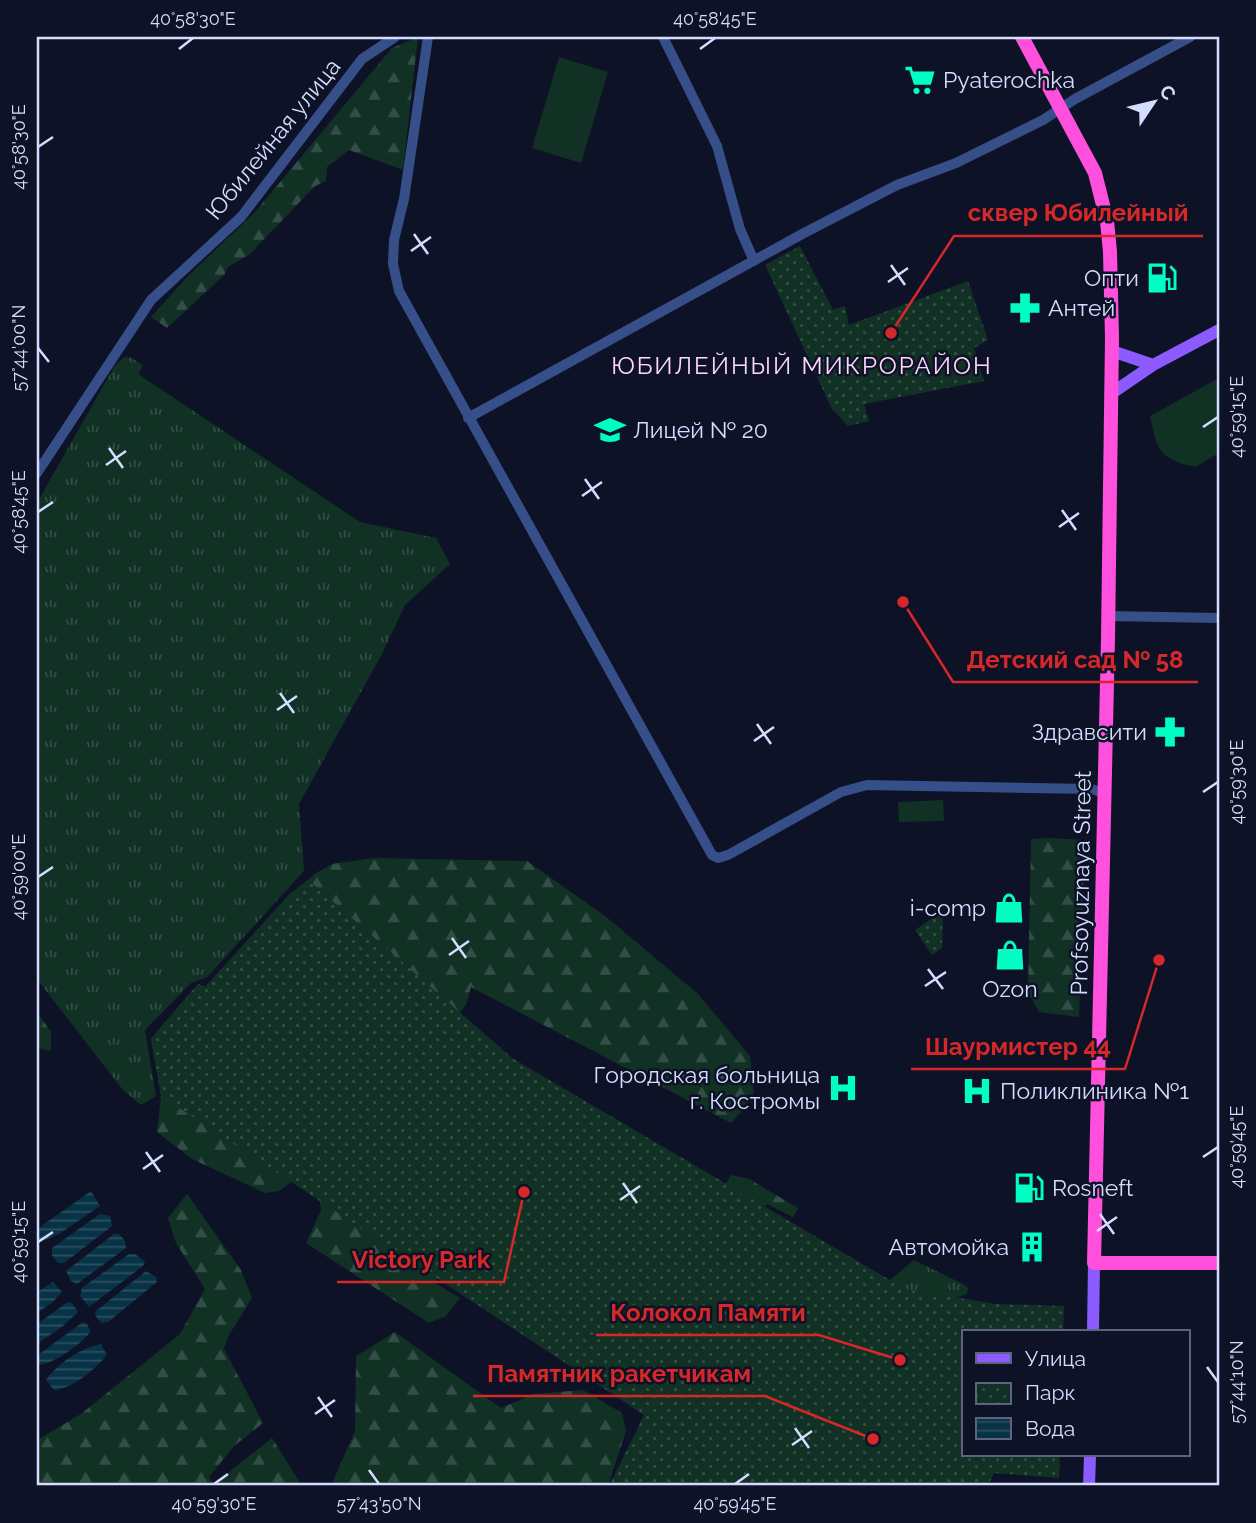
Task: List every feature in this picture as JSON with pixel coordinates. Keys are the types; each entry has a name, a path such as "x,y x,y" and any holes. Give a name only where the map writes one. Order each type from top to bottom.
{"highway":[{"name":"Profsoyuznaya Street","path":"1022,37 1095,173 1104,207 1110,251 1112,393 1094,1263"},
{"path":"1094,1263 1219,1263"}],"main road":[{"path":"1112,393 1153,365 1219,330"},
{"path":"1112,351 1153,365"},
{"name":"Profsoyuznaya Street","path":"1093,1330 1094,1263"},
{"path":"1089,1486 1090,1456"}],"street":[{"name":"Юбилейная улица","path":"37,472 151,300 241,217 362,59 395,37"},
{"path":"428,37 404,199 394,240 393,264 399,291 712,855 718,858 728,855 841,792 867,785 1091,789 1105,793"},
{"path":"663,37 717,146 740,229 754,261"},
{"path":"468,418 897,185 957,163 1191,37"},
{"path":"1108,616 1219,618"}],"green space":[{"path":"418,37 403,170 349,150 327,167 326,181 315,186 250,254 228,267 224,275 167,328 151,317 188,276 255,212 392,48"},
{"path":"559,57 608,72 581,163 532,148"},
{"path":"800,246 833,310 845,306 849,325 968,281 988,340 974,348 984,381 864,404 869,421 848,426 832,409 765,265"},
{"path":"124,357 132,358 143,366 138,374 360,522 436,538 450,564 405,605 383,652 299,804 304,871 207,977 191,983 145,1030 156,1096 141,1105 123,1090 37,979 37,503 114,367"},
{"path":"1219,378 1219,453 1195,467 1167,456 1158,445 1150,416"},
{"path":"943,800 944,821 899,822 898,802"},
{"path":"1031,839 1085,840 1079,1017 1039,1012 1028,992"},
{"path":"374,858 527,861 605,916 697,993 750,1056 754,1097 731,1123 471,987 466,1005 349,1144 450,1242 435,1283 460,1298 446,1316 429,1323 306,1243 321,1210 319,1194 294,1180 279,1191 265,1193 192,1159 157,1132 161,1095 151,1039 198,984 205,987 289,895 316,873 332,864"},
{"path":"305,883 312,883 512,1058 905,1289 996,1304 1064,1306 1063,1330 962,1330 962,1456 1060,1456 1059,1478 994,1473 988,1486 609,1486 644,1415 161,1096 151,1039 198,984 205,987 289,895"},
{"path":"943,911 942,948 932,955 915,930"},
{"path":"37,1012 51,1032 51,1051 37,1048"},
{"path":"731,1175 749,1179 798,1208 793,1217 767,1204 754,1215 715,1202"},
{"path":"187,1194 241,1270 252,1298 229,1335 224,1349 263,1423 234,1446 209,1477 214,1484 272,1438 302,1486 37,1486 37,1440 81,1414 180,1334 205,1289 176,1243 168,1218"},
{"path":"914,1260 963,1284 968,1288 967,1294 949,1300 884,1285"},
{"path":"395,1332 501,1408 534,1394 583,1390 622,1413 626,1431 608,1486 331,1486 355,1431 356,1356"}],"water":[{"path":"91,1191 100,1206 59,1234 40,1242 37,1231 43,1225"},
{"path":"100,1214 110,1216 112,1226 64,1263 58,1263 52,1255 52,1248"},
{"path":"114,1234 119,1234 125,1241 126,1248 77,1284 71,1281 66,1271"},
{"path":"129,1254 135,1254 145,1262 143,1266 89,1307 80,1296 82,1288"},
{"path":"146,1271 156,1277 157,1282 108,1322 101,1323 95,1315 96,1311"},
{"path":"53,1282 62,1292 37,1313 37,1292"},
{"path":"68,1302 72,1303 78,1312 37,1344 37,1324"},
{"path":"83,1322 91,1331 81,1341 59,1357 38,1365 38,1355"},
{"path":"101,1344 107,1355 96,1367 76,1382 54,1390 46,1380 63,1362"}],"place":[{"name":"Pyaterochka","path":"920,80"},
{"name":"Опти","path":"1162,278"},
{"name":"Антей","path":"1025,308"},
{"name":"сквер Юбилейный","path":"891,333"},
{"name":"Лицей № 20","path":"610,430"},
{"name":"Детский сад № 58","path":"903,602"},
{"name":"Здравсити","path":"1170,732"},
{"name":"i-comp","path":"1009,908"},
{"name":"Ozon","path":"1010,955"},
{"name":"Шаурмистер 44","path":"1159,960"},
{"name":"Городская больница г. Костромы","path":"843,1088"},
{"name":"Поликлиника №1","path":"977,1091"},
{"name":"Rosneft","path":"1029,1188"},
{"name":"Victory Park","path":"524,1192"},
{"name":"Автомойка","path":"1032,1247"},
{"name":"Колокол Памяти","path":"900,1360"},
{"name":"Памятник ракетчикам","path":"873,1439"}],"district":[{"name":"ЮБИЛЕЙНЫЙ МИКРОРАЙОН","path":"802,366"}]}
